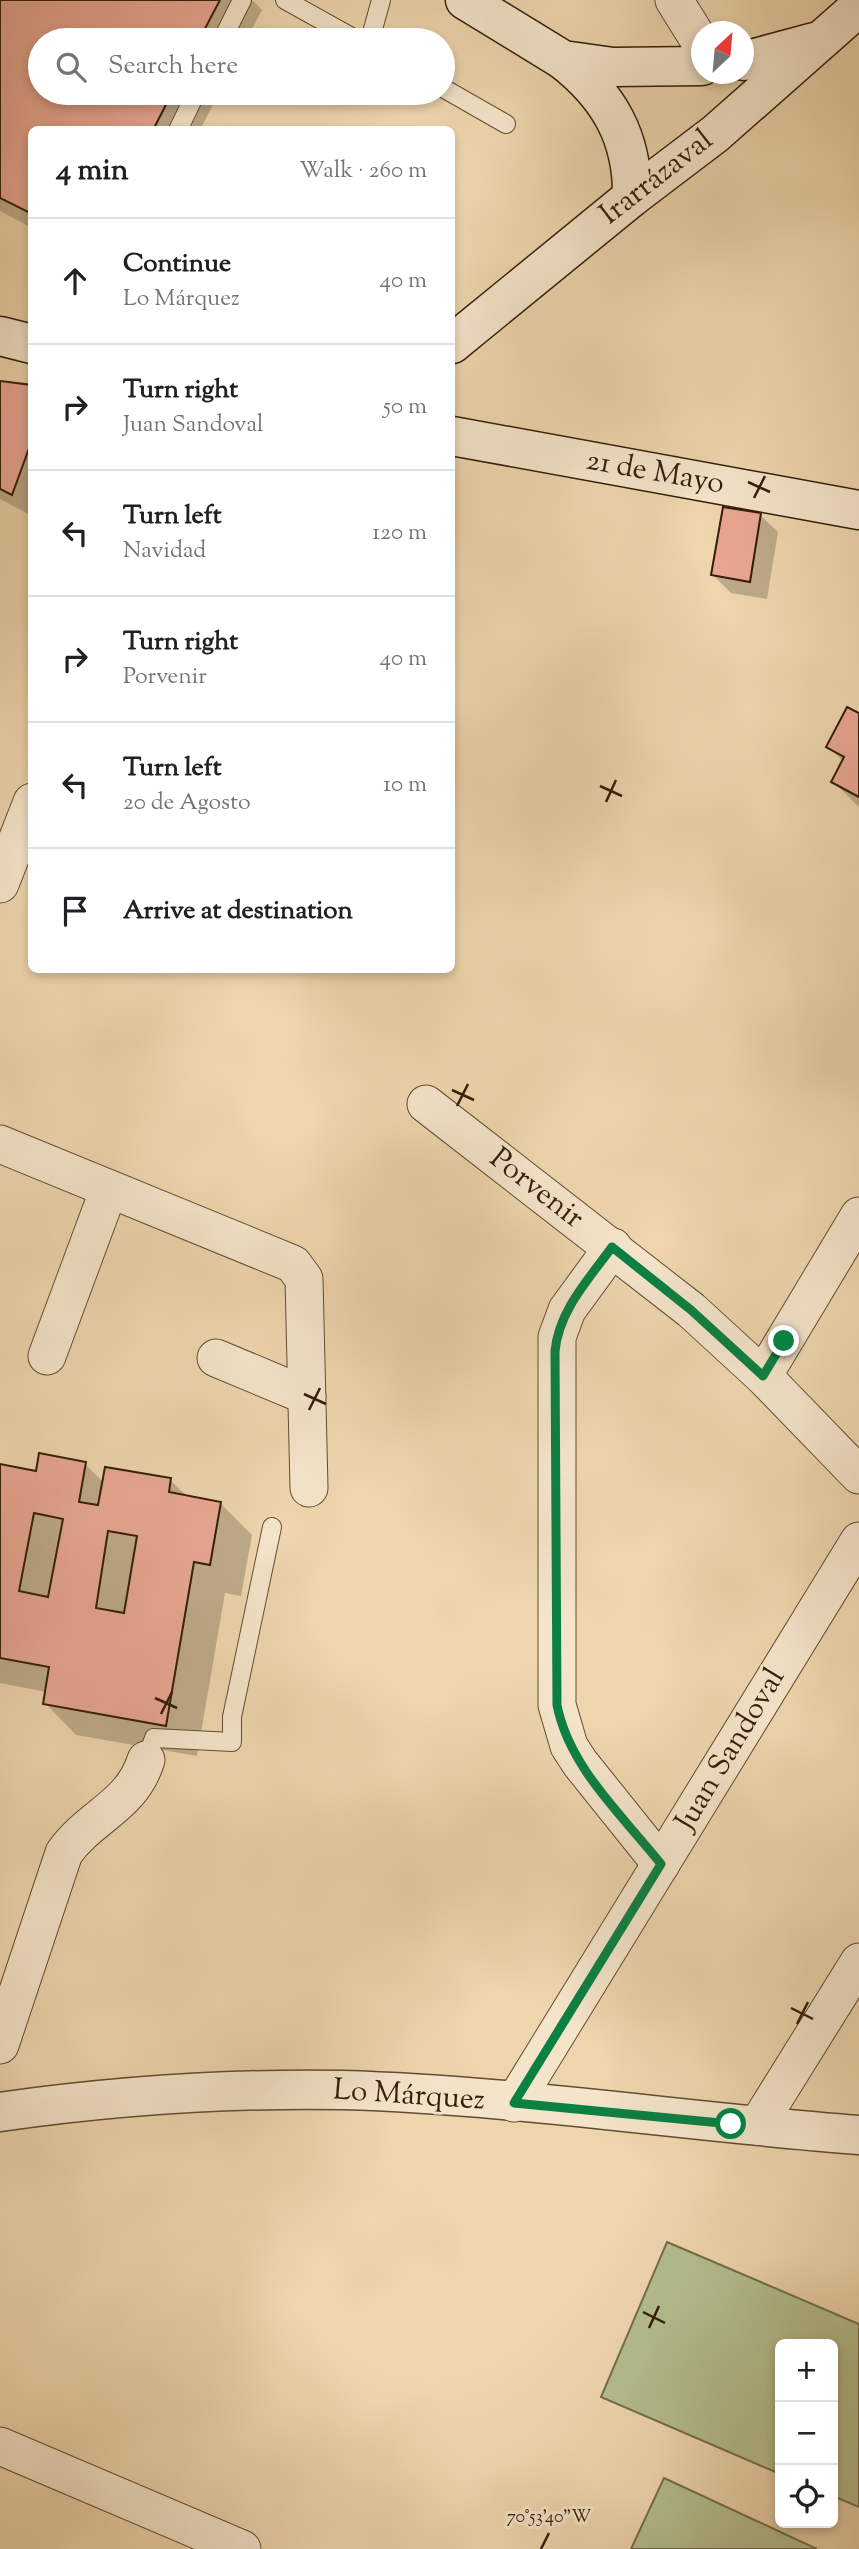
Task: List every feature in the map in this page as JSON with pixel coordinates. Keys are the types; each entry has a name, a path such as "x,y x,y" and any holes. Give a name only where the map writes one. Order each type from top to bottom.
{"main road":[{"path":"465,0 564,60 599,92 613,111 629,154 632,197"},
{"name":"Irarrázaval","path":"455,342 632,197 715,134 859,7"},
{"path":"754,58 826,38"},
{"path":"564,60 614,67 691,66"},
{"path":"0,336 28,343"},
{"name":"21 de Mayo","path":"455,434 859,510"},
{"name":"Lo Márquez","path":"0,2112 136,2096 256,2090 428,2094 859,2135"}],"street":[{"path":"674,0 691,28"},
{"path":"0,884 28,813"},
{"name":"Porvenir","path":"426,1104 691,1310 763,1376 859,1475"},
{"path":"0,1144 293,1264 304,1279 309,1488"},
{"path":"47,1356 109,1189"},
{"path":"763,1376 859,1216"},
{"path":"612,1247 567,1310 556,1337 557,1705 565,1736 580,1763 661,1864"},
{"path":"216,1358 307,1396"},
{"name":"Juan Sandoval","path":"514,2103 859,1541"},
{"path":"0,2045 64,1853 85,1828 131,1793 146,1760"},
{"path":"757,2126 859,1962"},
{"path":"0,2446 242,2549"}],"lane":[{"path":"228,28 242,0"},
{"path":"285,0 335,28"},
{"path":"373,28 381,0"},
{"path":"455,95 506,124"},
{"path":"180,126 190,105"},
{"path":"146,1760 154,1738 232,1742 232,1717 272,1527"}],"green space":[{"path":"667,2242 859,2324 859,2507 838,2498 838,2339 775,2339 775,2472 601,2397"},
{"path":"664,2478 817,2549 631,2549"}],"building":[{"path":"0,0 220,0 205,28 28,28 28,105 166,105 155,126 28,126 28,212 0,198"},
{"path":"0,381 28,384 28,451 12,495 0,489"},
{"path":"723,507 761,513 750,582 711,575"},
{"path":"847,707 859,713 859,797 831,782 844,757 826,747"},
{"path":"39,1453 86,1462 79,1502 98,1505 105,1467 171,1478 169,1492 221,1502 210,1565 194,1562 166,1726 43,1704 49,1667 0,1658 0,1464 36,1471","holes":["34,1513 63,1519 48,1597 19,1591","108,1531 137,1536 124,1613 96,1608"]}],"route":[{"path":"731,2124 514,2103 661,1864 580,1763 561,1726 557,1705 555,1351 560,1323 567,1310 612,1247 691,1310 763,1376 784,1341"}]}
